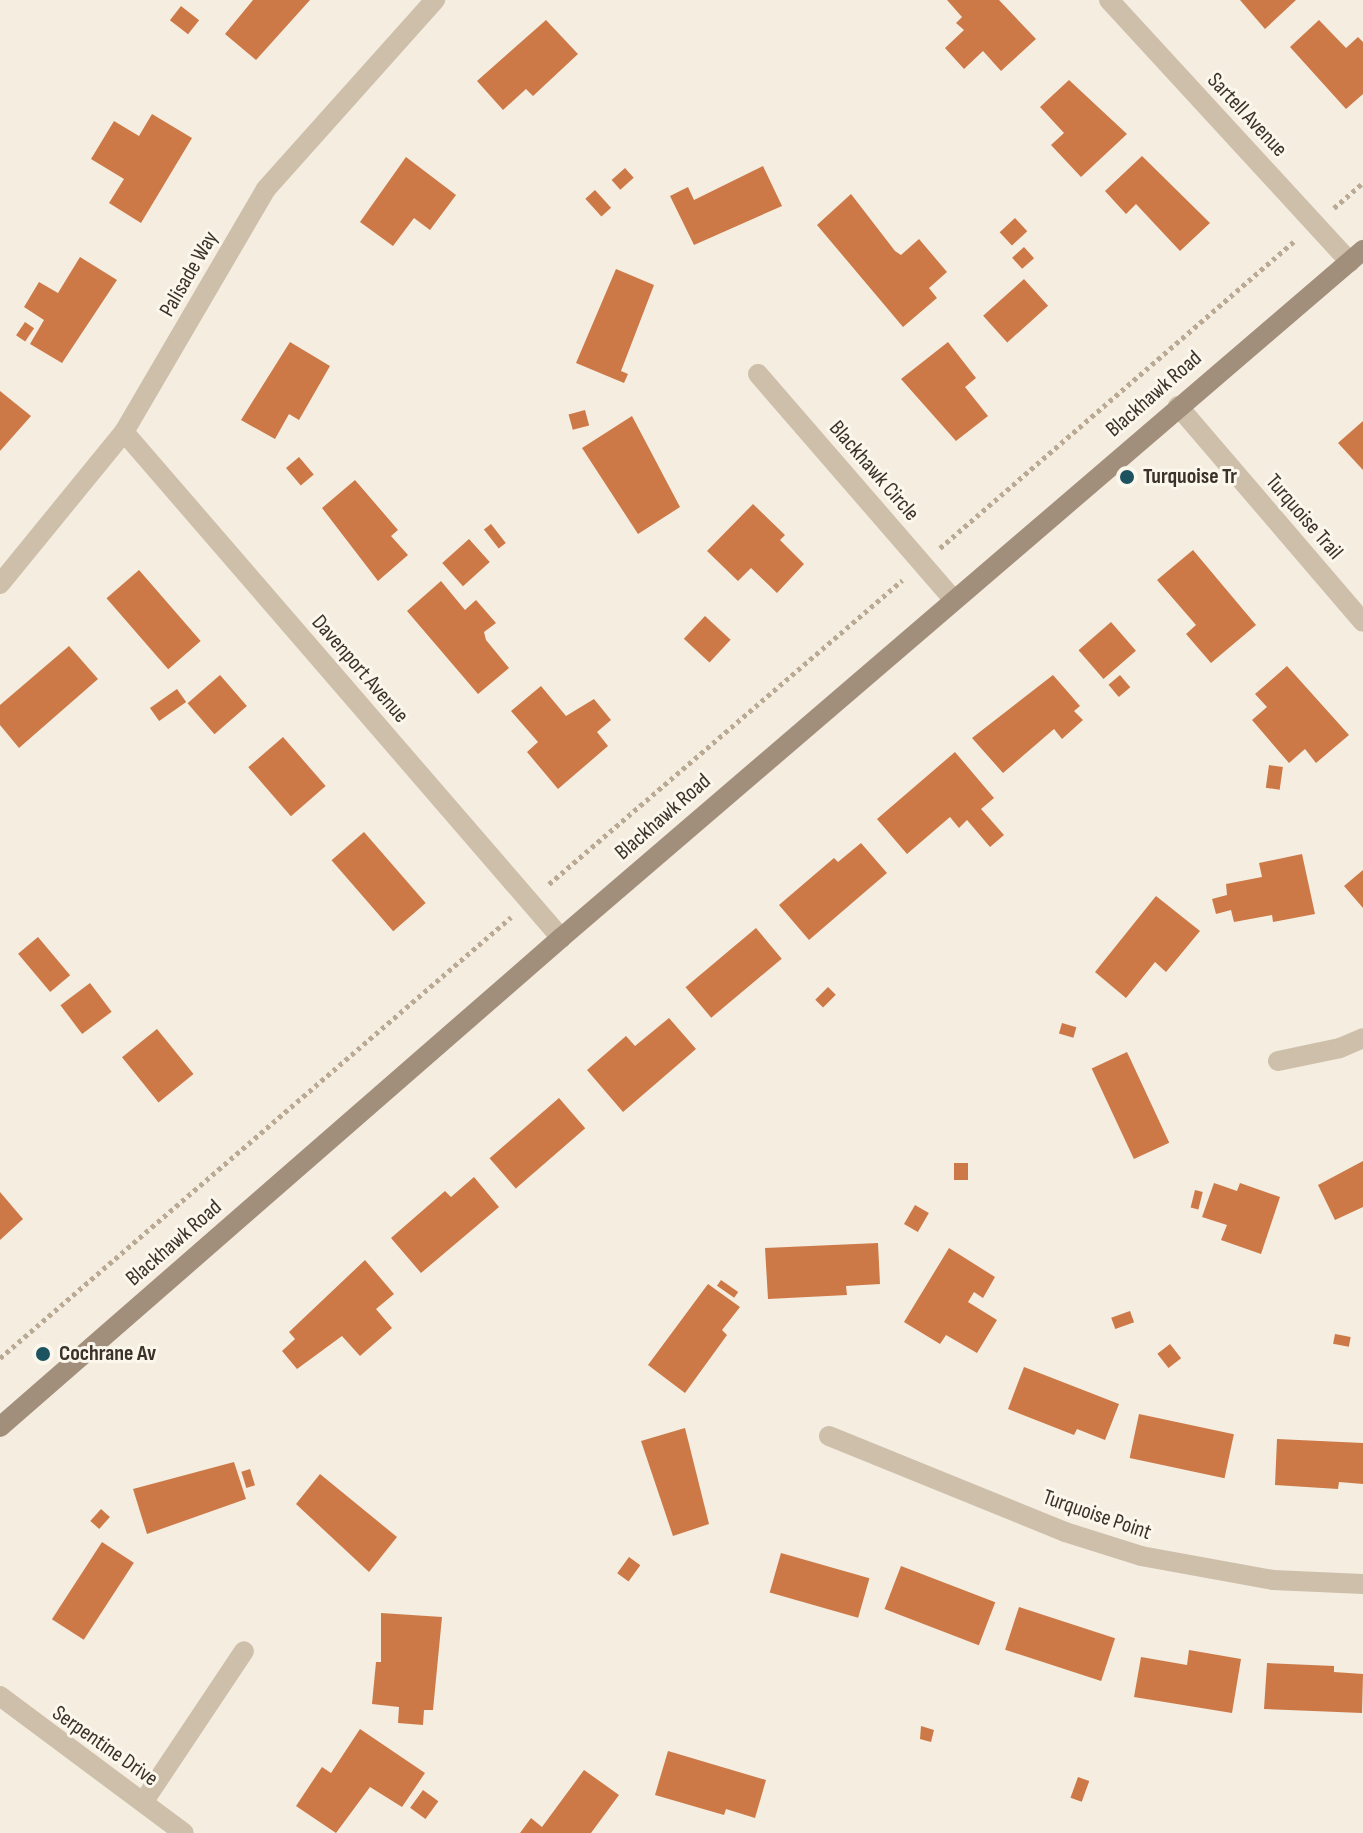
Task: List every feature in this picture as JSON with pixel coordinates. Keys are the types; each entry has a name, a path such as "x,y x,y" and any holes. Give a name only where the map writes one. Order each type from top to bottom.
{"street":[{"name":"Palisade Way","path":"0,584 124,432 266,189 435,0"},
{"name":"Sartell Avenue","path":"1109,0 1315,224 1356,256"},
{"name":"Blackhawk Road","path":"0,1427 953,599 1356,256"},
{"name":"Blackhawk Circle","path":"758,374 953,599"},
{"name":"Turquoise Trail","path":"1178,406 1363,622"},
{"name":"Davenport Avenue","path":"124,432 561,938"},
{"path":"1278,1061 1363,1038"},
{"name":"Turquoise Point","path":"829,1436 1065,1532 1141,1556 1273,1580 1363,1584"},
{"path":"144,1801 244,1651"},
{"name":"Serpentine Drive","path":"0,1696 41,1732 144,1801 184,1833"}],"path":[{"path":"0,1358 1363,183"}],"building":[{"path":"253,0 310,0 256,60 225,34"},
{"path":"947,0 999,0 1036,39 1001,71 983,51 964,69 945,48 964,30 956,23 962,17"},
{"path":"1240,0 1296,0 1265,29"},
{"path":"181,6 199,20 188,34 170,20"},
{"path":"546,20 578,54 533,96 526,89 503,110 477,81"},
{"path":"1319,20 1346,48 1358,37 1363,42 1363,94 1346,109 1290,47"},
{"path":"1069,80 1127,134 1081,177 1051,145 1064,133 1040,107"},
{"path":"152,114 192,138 141,223 109,203 124,179 91,159 114,121 139,136"},
{"path":"1142,156 1210,223 1180,251 1136,204 1126,214 1105,191"},
{"path":"406,157 456,195 430,230 414,218 393,246 360,222"},
{"path":"763,166 782,206 694,245 670,196 688,187 694,200"},
{"path":"625,168 634,178 620,190 612,180"},
{"path":"595,190 611,208 601,217 585,199"},
{"path":"851,194 895,251 901,255 919,239 947,272 929,288 937,298 903,327 817,225"},
{"path":"1015,218 1027,231 1012,245 1000,232"},
{"path":"1024,247 1034,258 1022,269 1012,258"},
{"path":"80,257 117,280 62,363 30,344 44,320 24,307 39,282 58,293"},
{"path":"616,269 654,285 621,371 628,374 624,383 576,363"},
{"path":"1024,279 1048,306 1007,343 983,316"},
{"path":"25,322 34,328 25,341 16,335"},
{"path":"290,342 330,366 299,420 289,414 275,439 241,420"},
{"path":"948,342 976,378 965,387 988,416 956,441 901,379"},
{"path":"0,391 31,416 0,451"},
{"path":"585,410 589,425 573,430 569,414"},
{"path":"632,416 680,507 638,534 582,448"},
{"path":"1363,421 1363,470 1338,443"},
{"path":"299,457 314,475 301,486 286,468"},
{"path":"355,480 398,530 391,536 408,555 378,581 322,508"},
{"path":"753,504 785,535 780,540 804,564 777,593 751,568 738,581 707,551"},
{"path":"491,524 506,543 499,548 484,530"},
{"path":"469,539 490,562 463,586 442,563"},
{"path":"1193,550 1256,625 1211,663 1186,634 1196,625 1157,580"},
{"path":"139,570 201,641 168,669 107,598"},
{"path":"441,581 465,610 476,600 496,623 484,632 486,640 509,668 478,694 407,611"},
{"path":"705,616 731,640 709,663 684,639"},
{"path":"1111,622 1136,651 1103,679 1079,650"},
{"path":"69,646 98,679 19,748 0,725 0,705"},
{"path":"1287,666 1349,735 1316,763 1305,749 1289,763 1252,720 1267,707 1255,694"},
{"path":"220,675 247,706 214,734 188,703"},
{"path":"1053,675 1080,706 1074,711 1083,720 1062,739 1054,729 1003,773 972,738"},
{"path":"1120,675 1130,687 1119,697 1109,685"},
{"path":"541,686 566,716 594,699 611,720 597,732 608,746 558,789 527,752 538,742 511,711"},
{"path":"177,689 186,702 159,721 150,708"},
{"path":"283,737 326,786 291,816 248,767"},
{"path":"955,752 994,798 981,809 1004,835 990,847 967,820 959,828 950,817 907,854 877,819"},
{"path":"1269,765 1283,767 1280,790 1266,788"},
{"path":"364,832 426,903 393,931 332,860"},
{"path":"861,843 887,873 809,940 779,905 834,858 838,862"},
{"path":"1302,854 1315,914 1273,922 1272,915 1234,922 1231,910 1216,914 1212,899 1227,895 1226,884 1262,877 1259,863"},
{"path":"1363,870 1363,908 1344,886"},
{"path":"1156,896 1200,931 1166,972 1155,962 1126,998 1095,972"},
{"path":"756,928 782,959 711,1018 686,987"},
{"path":"38,937 70,975 50,992 18,954"},
{"path":"90,983 112,1012 82,1034 60,1005"},
{"path":"828,987 836,995 823,1008 815,1000"},
{"path":"669,1018 696,1049 623,1112 587,1070 626,1036 635,1046"},
{"path":"1062,1023 1076,1027 1073,1038 1059,1034"},
{"path":"157,1029 194,1074 159,1102 122,1057"},
{"path":"1127,1052 1169,1143 1134,1159 1092,1068"},
{"path":"559,1098 585,1128 516,1189 490,1158"},
{"path":"1363,1161 1363,1207 1335,1220 1318,1185"},
{"path":"954,1163 968,1163 968,1180 954,1180"},
{"path":"474,1177 499,1207 421,1273 391,1238 445,1191 451,1197"},
{"path":"1214,1183 1237,1191 1240,1183 1280,1197 1261,1254 1221,1240 1227,1225 1202,1217"},
{"path":"1195,1190 1203,1192 1198,1209 1191,1207"},
{"path":"0,1192 23,1219 0,1240"},
{"path":"915,1205 929,1213 918,1232 904,1224"},
{"path":"878,1243 880,1284 846,1286 847,1295 768,1299 765,1248"},
{"path":"949,1248 995,1277 983,1298 974,1292 968,1302 997,1320 977,1353 946,1335 940,1344 904,1322"},
{"path":"365,1260 394,1294 376,1309 392,1328 360,1356 342,1336 297,1369 282,1351 295,1339 289,1332"},
{"path":"721,1280 738,1292 734,1298 717,1286"},
{"path":"708,1284 740,1307 722,1330 727,1335 685,1393 648,1365"},
{"path":"1130,1311 1134,1322 1115,1329 1111,1318"},
{"path":"1335,1334 1351,1337 1349,1347 1333,1344"},
{"path":"1170,1344 1181,1358 1168,1368 1157,1354"},
{"path":"1024,1367 1119,1404 1105,1440 1077,1429 1074,1435 1008,1409"},
{"path":"1139,1414 1234,1434 1225,1478 1130,1458"},
{"path":"685,1428 709,1524 673,1536 641,1441"},
{"path":"1277,1439 1363,1443 1363,1484 1339,1482 1338,1489 1275,1485"},
{"path":"234,1462 246,1499 147,1534 133,1489"},
{"path":"250,1469 255,1485 246,1488 241,1472"},
{"path":"320,1474 397,1537 369,1572 296,1504"},
{"path":"101,1509 110,1517 99,1529 90,1521"},
{"path":"102,1542 134,1563 84,1640 52,1619"},
{"path":"781,1553 869,1578 858,1618 770,1592"},
{"path":"629,1557 640,1565 629,1581 617,1573"},
{"path":"901,1566 995,1602 979,1645 885,1609"},
{"path":"1019,1607 1115,1638 1101,1681 1005,1650"},
{"path":"381,1613 442,1617 433,1710 424,1710 423,1725 398,1723 399,1707 372,1704 376,1662 381,1662"},
{"path":"1189,1650 1241,1659 1232,1713 1134,1697 1141,1657 1187,1665"},
{"path":"1267,1663 1334,1666 1334,1672 1363,1674 1362,1713 1264,1709"},
{"path":"921,1726 934,1730 931,1742 920,1739"},
{"path":"360,1729 425,1773 402,1807 370,1787 336,1833 296,1806 322,1767 331,1773"},
{"path":"668,1751 766,1780 755,1818 726,1809 724,1815 655,1795"},
{"path":"584,1770 619,1795 591,1833 520,1833 531,1818 542,1827"},
{"path":"1078,1777 1089,1781 1082,1802 1070,1798"},
{"path":"423,1790 438,1801 425,1819 410,1808"}],"place":[{"name":"Turquoise Tr","path":"1127,477"},
{"name":"Cochrane Av","path":"43,1354"}]}
